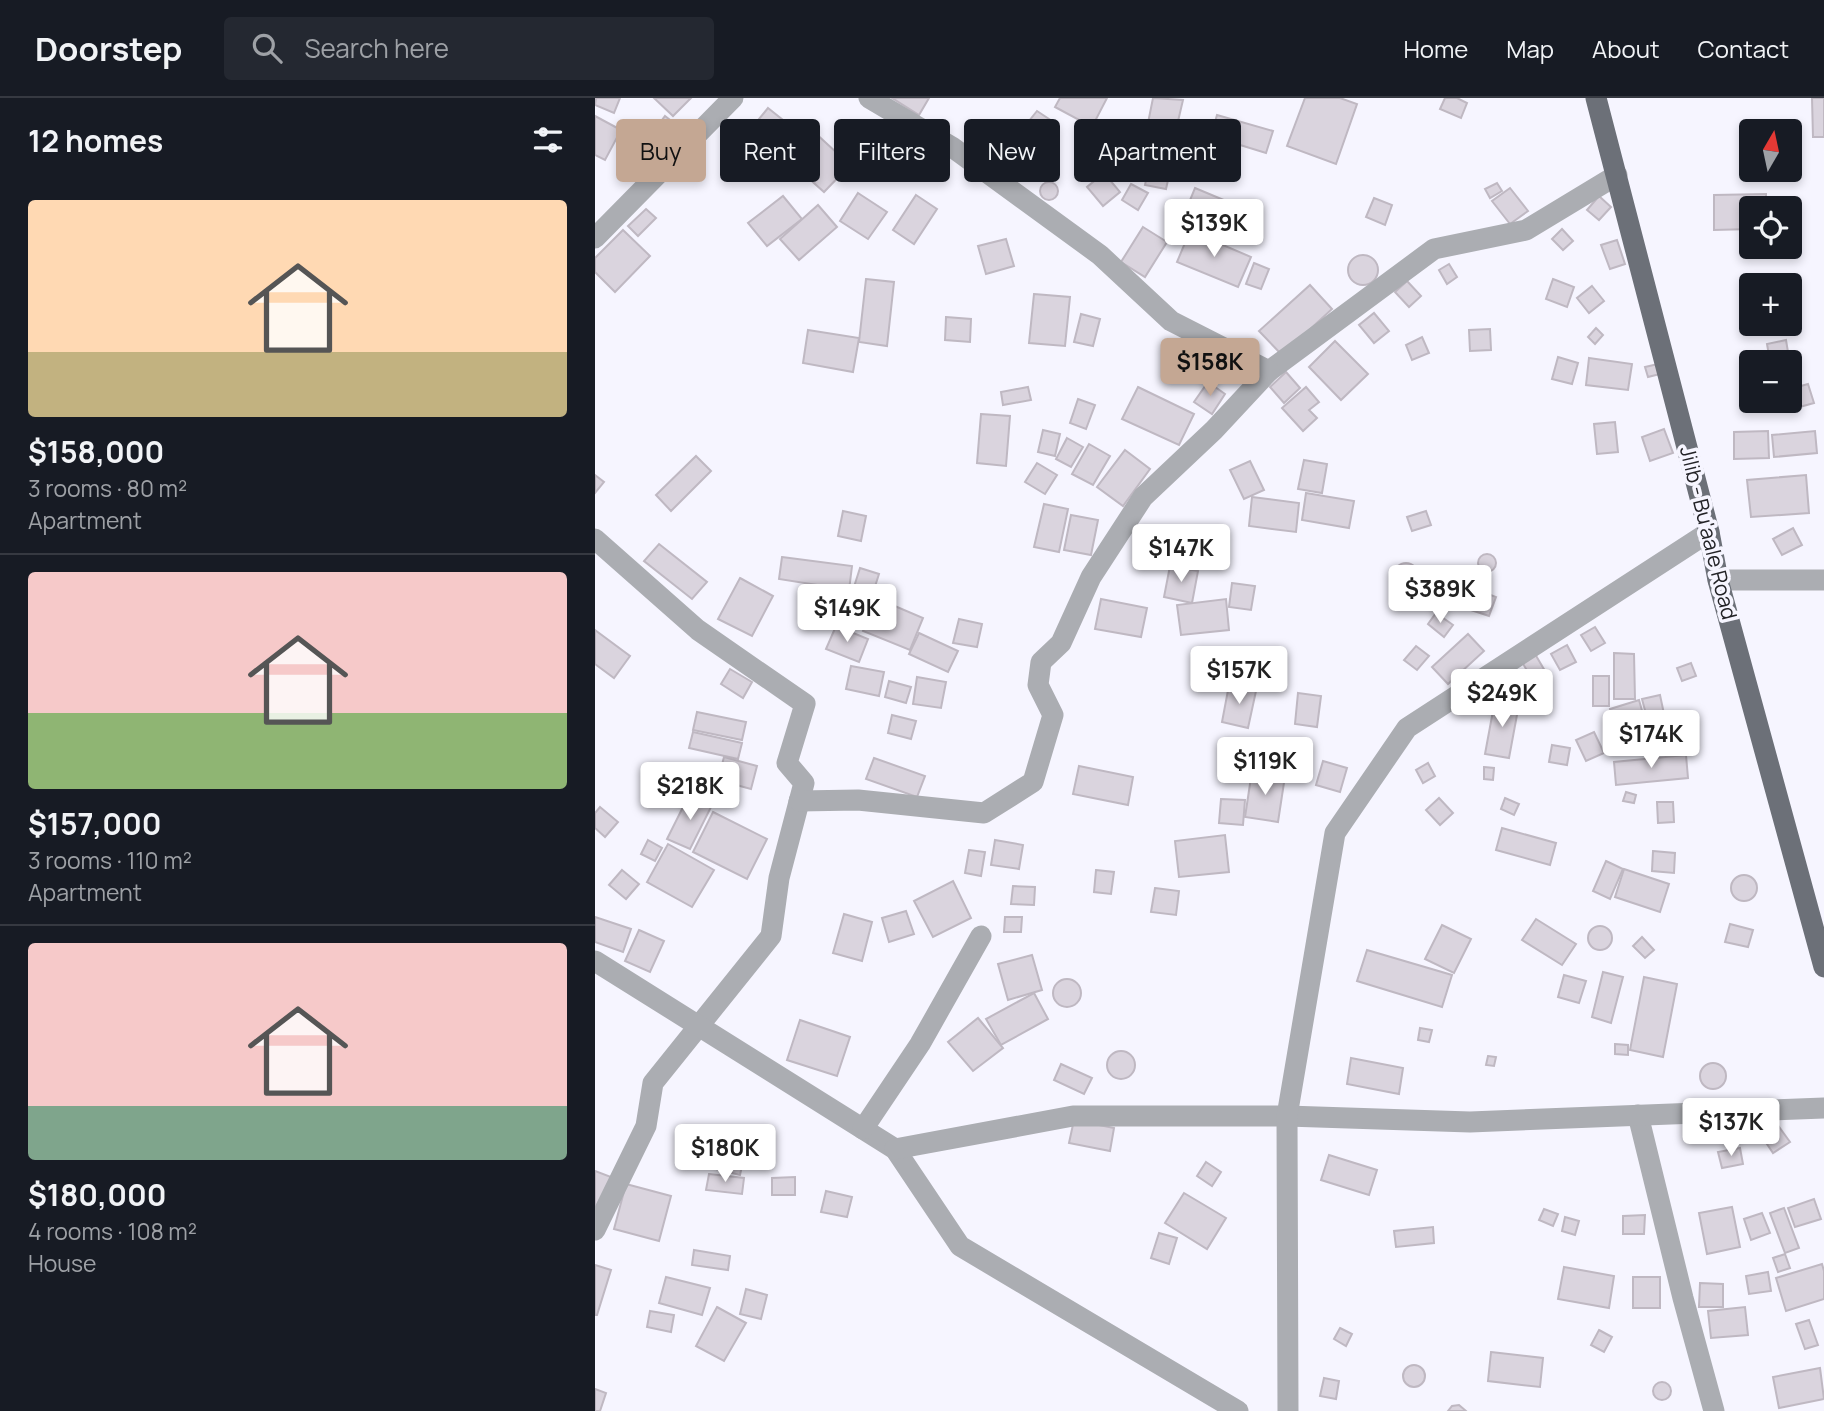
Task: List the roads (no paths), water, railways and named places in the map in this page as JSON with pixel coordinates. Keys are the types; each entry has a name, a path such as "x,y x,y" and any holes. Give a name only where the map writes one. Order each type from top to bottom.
{"main road":[{"name":"Jilib - Bu'aale Road","path":"1596,98 1709,532 1718,580 1824,967"}],"street":[{"path":"595,238 733,98"},
{"path":"869,98 952,147 1100,254 1171,321 1269,371"},
{"path":"799,801 858,800 984,813 1033,782 1053,715 1038,685 1041,662 1061,643 1091,577 1143,497 1214,430 1269,371 1434,248 1526,230 1617,175"},
{"path":"1288,1411 1287,1116 1335,833 1407,728 1709,532"},
{"path":"595,539 698,630 805,704 787,762 804,783 779,878 771,936 653,1083 646,1126 595,1230"},
{"path":"1718,580 1824,580"},
{"path":"863,1129 920,1044 981,936"},
{"path":"595,961 895,1150 960,1246 1238,1411"},
{"path":"895,1150 1073,1116 1287,1116 1470,1122 1824,1108"},
{"path":"1638,1115 1682,1298 1714,1411"}]}
